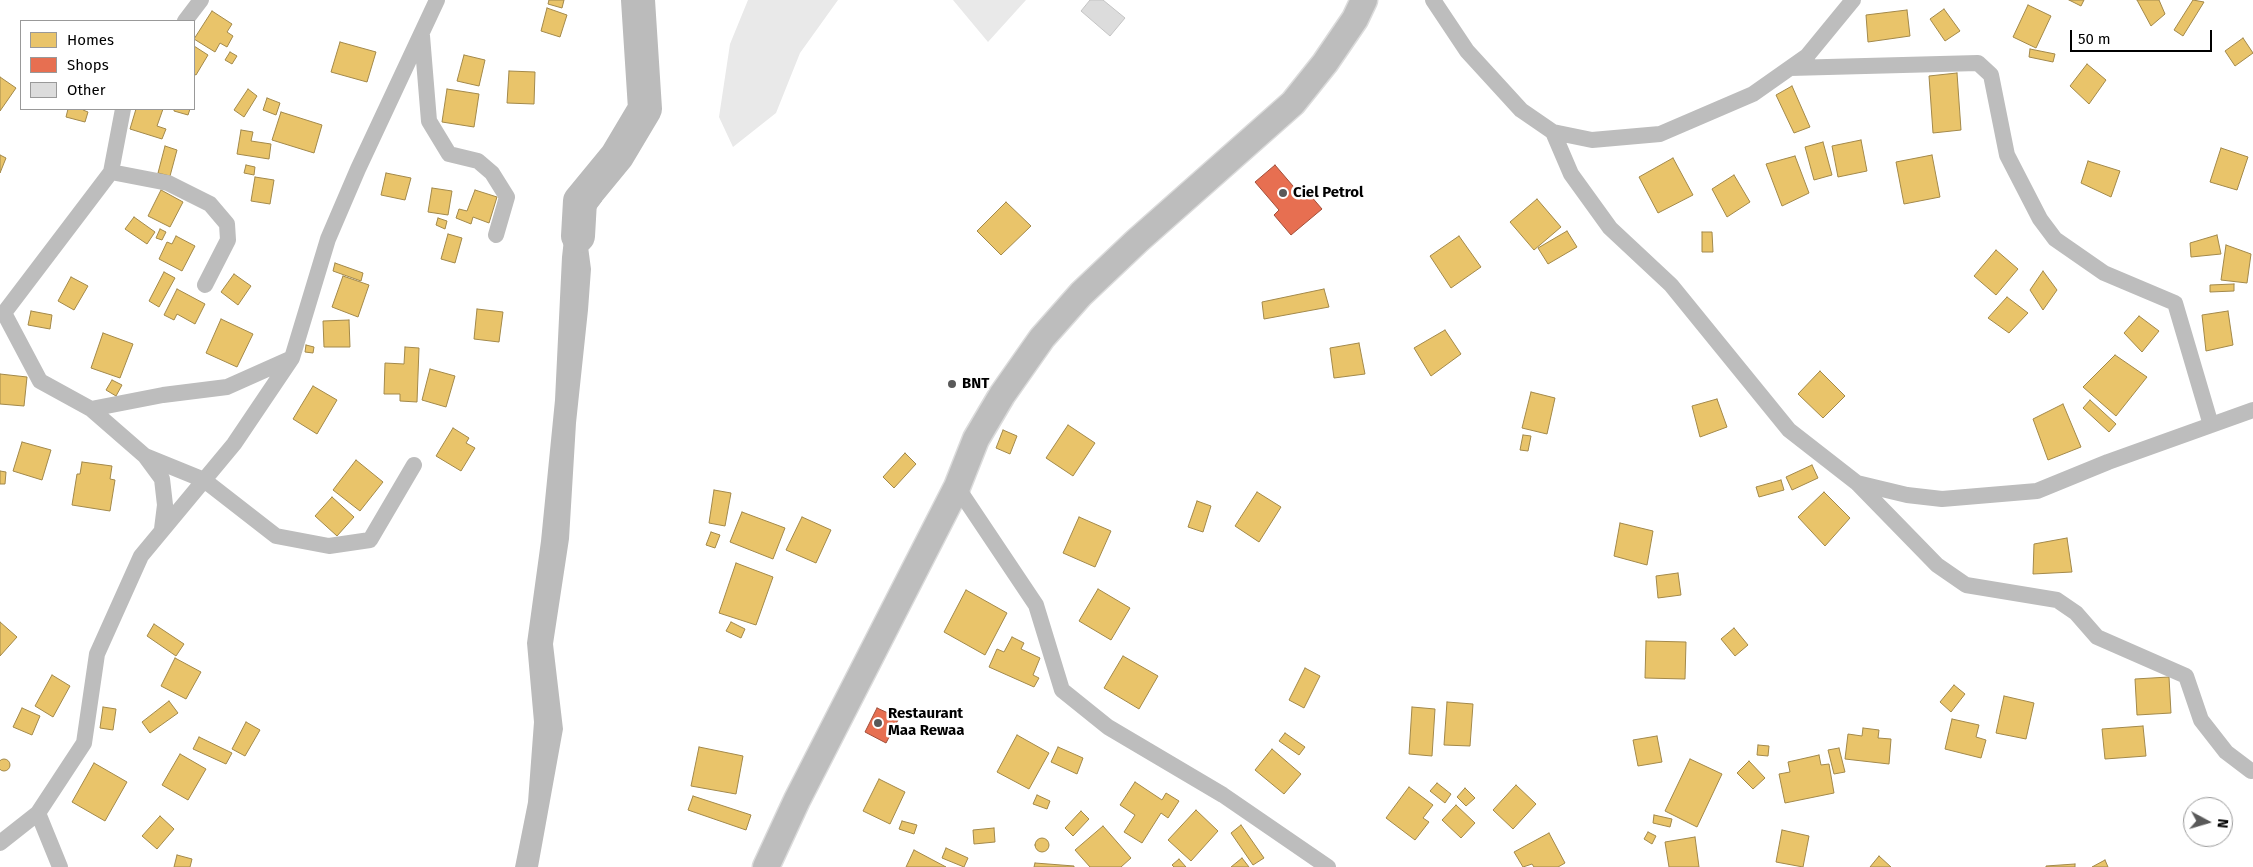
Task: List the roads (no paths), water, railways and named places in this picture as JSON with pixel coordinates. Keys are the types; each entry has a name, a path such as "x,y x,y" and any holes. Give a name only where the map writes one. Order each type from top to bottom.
{"highway":[{"path":"766,867 797,800 957,487 976,439 1002,395 1042,338 1081,294 1137,241 1293,103 1325,63 1355,19 1364,0"}],"street":[{"path":"186,20 201,0"},
{"path":"0,843 38,813 84,742 97,654 141,556 234,444 292,358 328,239 358,169 437,0"},
{"path":"1433,0 1467,51 1521,110 1554,132 1592,140 1660,134 1753,94 1808,56 1853,0"},
{"path":"421,34 429,121 449,154 478,161 492,172 507,197 496,235"},
{"path":"1790,68 1978,63 1991,75 2008,155 2040,219 2055,239 2104,274 2175,303 2211,425"},
{"path":"123,110 111,172 2,313 40,381 91,409 145,456 162,480 166,505 162,529"},
{"path":"1554,132 1570,174 1610,228 1671,285 1789,430 1858,483 1937,566 1966,584 2056,600 2076,613 2097,637 2186,676 2201,720 2226,752 2251,771"},
{"path":"111,172 168,183 210,204 227,224 228,240 205,285"},
{"path":"91,409 163,395 227,387 292,358"},
{"path":"1858,483 1907,495 1942,499 2037,492 2108,462 2253,410"},
{"path":"145,456 204,480 276,536 329,546 370,540 414,464"},
{"path":"957,487 1036,605 1062,690 1108,727 1223,795 1328,867"},
{"path":"38,813 60,867"}],"waterway":[{"path":"578,236 580,201 617,156 645,109 638,0"}],"place":[{"name":"Ciel Petrol","path":"1283,193"},
{"name":"BNT","path":"952,384"},
{"name":"Restaurant Maa Rewaa","path":"878,723"}]}
